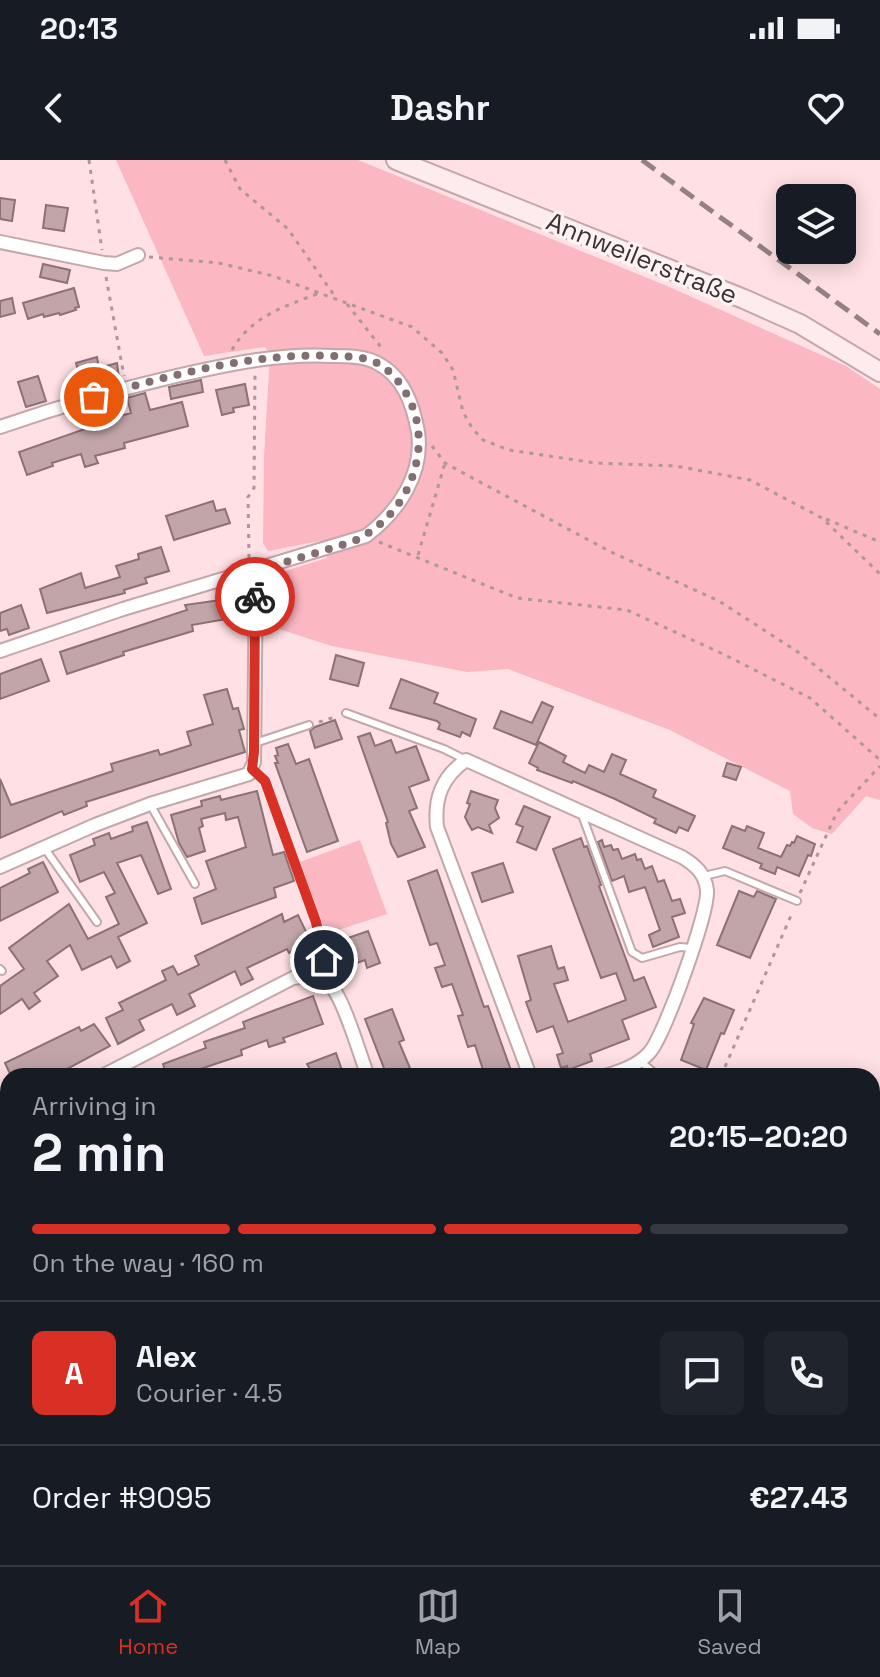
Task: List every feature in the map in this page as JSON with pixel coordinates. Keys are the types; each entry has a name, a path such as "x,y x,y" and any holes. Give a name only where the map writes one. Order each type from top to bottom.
{"street":[{"name":"Annweilerstraße","path":"396,160 744,299 800,324 880,372"},
{"path":"0,242 104,263 117,264 138,255"},
{"path":"0,427 94,397 224,365 289,354 350,356 375,362 392,374 404,388 414,409 418,438 412,480 391,515 366,536 123,609 0,651"},
{"path":"0,867 43,846 150,804 244,777 252,769 252,572"},
{"path":"527,1068 437,827 435,811 438,795 446,778 466,760 682,857 704,876 707,901 660,1039 640,1061 624,1068"},
{"path":"118,1068 293,978 321,978 336,991 365,1068"}],"lane":[{"path":"346,713 466,760"},
{"path":"254,743 309,725"},
{"path":"252,769 265,781 316,922 324,960 321,978"},
{"path":"150,804 195,884"},
{"path":"581,812 632,952 642,958 680,947 692,948"},
{"path":"43,846 97,922"},
{"path":"704,876 725,871 797,901"},
{"path":"640,1061 648,1068"}],"path":[{"path":"225,160 240,189 288,229 336,298"},
{"path":"138,255 219,263 273,276 412,327 442,353 453,370 463,412 483,440 509,450 595,463 676,466 750,480 822,518 880,542"},
{"path":"224,365 241,334 276,309 320,293"},
{"path":"345,301 392,361"},
{"path":"252,572 248,497 254,488 255,360"},
{"path":"431,445 445,463 611,552 719,601 801,654 880,719"},
{"path":"417,557 445,463"},
{"path":"822,518 880,574"},
{"path":"366,536 517,598 627,610 810,698 880,760"},
{"path":"309,725 346,713"},
{"path":"724,1068 837,812 880,766"}],"shaded area":[{"path":"116,160 358,160 667,286 846,366 880,389 880,800 866,796 832,834 812,828 793,814 790,791 670,730 508,669 467,672 332,646 266,622 263,585 272,575 327,558 320,541 268,551 263,543 270,354 265,347 204,356"},
{"path":"360,840 387,914 326,934 300,862"}],"building":[{"path":"0,198 15,200 12,221 0,219"},
{"path":"46,205 68,208 64,231 43,228"},
{"path":"43,264 70,270 67,283 40,277"},
{"path":"74,288 79,307 76,310 28,319 23,303"},
{"path":"12,298 15,313 0,317 0,301"},
{"path":"97,357 99,368 117,363 119,378 83,389 76,363"},
{"path":"38,376 46,401 26,407 18,382"},
{"path":"201,380 203,392 171,399 169,387"},
{"path":"245,384 249,405 233,408 234,412 222,415 216,390"},
{"path":"145,393 150,410 182,402 188,426 124,443 125,448 95,456 98,463 85,467 81,454 27,475 19,452 85,429 84,426 131,413 127,398"},
{"path":"213,501 216,511 225,509 230,523 174,540 166,516"},
{"path":"161,547 169,571 145,578 147,583 124,590 125,593 47,613 40,589 81,573 85,588 120,577 116,566 139,559 138,554"},
{"path":"235,598 238,617 192,625 193,631 123,652 124,655 67,674 60,652 187,610 185,605"},
{"path":"21,605 29,628 9,635 7,629 0,631 0,613"},
{"path":"336,655 364,663 358,686 330,679"},
{"path":"41,659 49,681 0,699 0,674"},
{"path":"401,679 438,693 434,703 476,719 470,736 462,732 460,737 438,729 440,724 437,721 390,708"},
{"path":"227,689 233,709 238,708 244,729 239,730 245,752 86,802 87,806 64,815 62,811 0,838 0,779 11,805 113,771 111,764 158,750 160,755 191,745 187,732 213,724 204,695"},
{"path":"542,702 553,707 536,745 494,728 501,711 532,723"},
{"path":"335,720 342,739 315,748 310,731"},
{"path":"370,733 375,746 391,740 396,753 416,746 429,780 409,787 417,808 409,811 425,847 398,857 391,844 388,822 358,737"},
{"path":"539,742 566,756 563,762 585,773 589,765 604,772 612,754 626,760 620,774 656,790 653,797 695,816 688,831 679,827 676,833 654,823 656,819 615,799 537,770 529,763"},
{"path":"288,744 296,764 309,759 338,841 307,852 275,763 278,763 276,748"},
{"path":"727,763 741,767 736,780 723,776"},
{"path":"257,791 273,855 284,852 294,881 274,888 276,897 202,924 194,898 216,889 206,861 246,847 238,817 226,820 225,813 201,819 203,826 199,828 205,851 187,857 179,843 171,815 202,806 201,801 220,796 221,800"},
{"path":"471,791 498,800 495,808 499,818 489,825 492,833 478,827 472,830 465,817"},
{"path":"524,806 550,817 536,850 517,842 523,827 516,824"},
{"path":"147,822 171,889 158,894 141,855 117,863 147,923 118,937 130,961 117,968 111,956 82,970 70,945 47,961 58,976 34,993 40,1001 29,1009 22,999 0,1014 0,986 24,969 9,948 69,904 88,939 119,924 106,897 115,893 104,872 80,882 70,855 95,845 93,839 109,833 111,839"},
{"path":"732,826 745,831 747,826 764,833 758,848 781,857 787,845 794,843 797,836 815,844 799,876 777,867 775,874 760,868 762,864 723,848"},
{"path":"581,838 584,847 587,846 634,981 644,977 656,1007 622,1020 629,1039 590,1054 592,1061 573,1068 561,1068 557,1055 563,1053 553,1026 537,1032 526,1002 531,1000 518,956 551,946 558,969 564,967 568,980 554,984 568,1022 626,1000 616,973 601,978 553,849"},
{"path":"602,840 604,847 611,845 613,850 618,849 622,859 635,854 645,869 652,866 658,882 664,880 672,901 680,899 685,913 672,917 679,937 653,947 649,935 660,930 645,887 629,892 624,876 612,881 598,842"},
{"path":"43,862 58,892 0,921 0,888 30,873 28,869"},
{"path":"503,863 513,892 482,902 472,873"},
{"path":"437,870 484,1007 488,1006 510,1068 482,1068 475,1045 468,1047 458,1016 463,1015 452,984 442,987 435,968 445,965 437,943 430,945 408,881"},
{"path":"739,891 754,897 757,891 776,899 750,958 717,945"},
{"path":"282,914 284,922 298,915 311,942 289,953 287,949 247,968 253,979 241,985 235,971 189,994 195,1006 177,1015 172,1004 139,1020 144,1030 118,1044 106,1018 123,1010 119,1003 166,980 162,971 173,966 178,975 199,965 195,956"},
{"path":"368,931 380,963 367,968 365,960 348,966 339,941"},
{"path":"313,996 323,1024 283,1038 285,1042 269,1047 267,1040 241,1050 242,1055 203,1068 164,1068 163,1064 206,1048 204,1042 245,1028 243,1022"},
{"path":"704,998 734,1010 707,1068 681,1060 694,1024 691,1023"},
{"path":"392,1009 404,1040 399,1042 410,1068 384,1068 365,1019"},
{"path":"94,1024 110,1046 69,1068 7,1068 5,1063 79,1027 81,1031"},
{"path":"336,1053 341,1068 309,1068 307,1064"}],"railway":[{"path":"642,160 880,334"}],"way so far":[{"path":"94,397 208,369 289,354 350,356 375,362 392,374 404,388 414,409 418,453 412,480 391,515 366,536 352,542 256,571 255,597"}],"route":[{"path":"255,597 252,769 265,781 316,922 324,960"}]}
